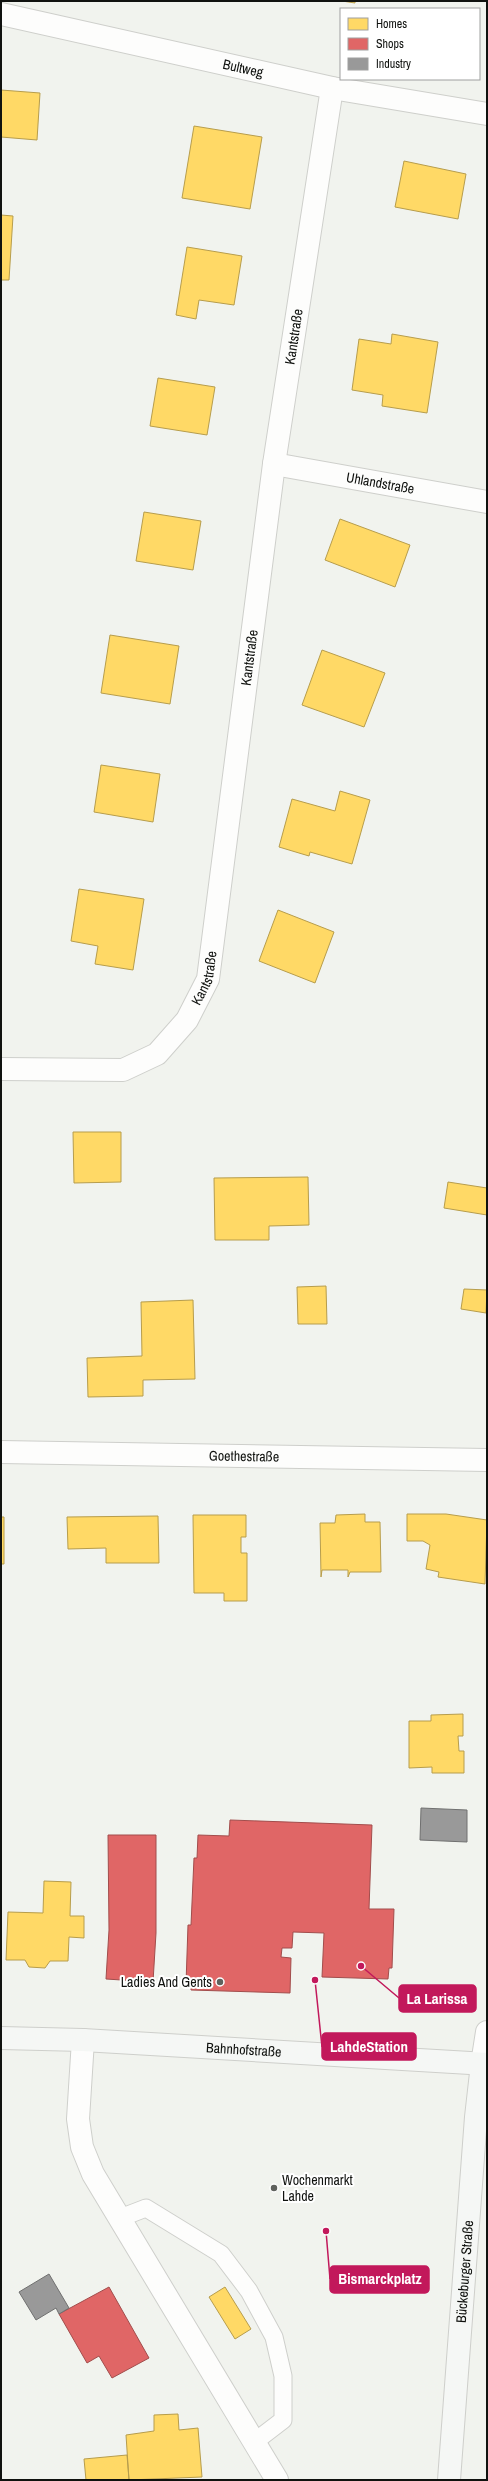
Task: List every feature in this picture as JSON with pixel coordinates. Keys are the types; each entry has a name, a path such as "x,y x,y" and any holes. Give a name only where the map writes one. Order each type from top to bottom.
{"street":[{"name":"Bultweg","path":"1,14 332,88 487,114"},
{"name":"Kantstraße","path":"1,1069 123,1070 157,1054 187,1020 208,979 274,464 332,88"},
{"name":"Uhlandstraße","path":"274,464 487,502"},
{"name":"Goethestraße","path":"1,1452 487,1460"},
{"path":"484,2064 487,2032"},
{"name":"Bahnhofstraße","path":"1,2038 83,2040 484,2064"},
{"path":"83,2040 78,2119 82,2147 93,2174 276,2480"},
{"name":"Bückeburger Straße","path":"450,2480 476,2117 484,2064"}],"lane":[{"path":"120,2218 146,2208 220,2254 249,2291 274,2337 283,2376 282,2420 253,2443"}],"building: Homes":[{"path":"342,1 355,1 355,3"},
{"path":"1,90 40,93 37,140 1,137"},
{"path":"194,126 262,137 250,209 182,198"},
{"path":"404,161 466,174 458,219 395,207"},
{"path":"1,215 13,216 9,280 1,280"},
{"path":"187,247 242,256 234,305 199,300 196,319 176,315"},
{"path":"392,334 438,342 427,413 382,406 383,395 352,390 359,339 391,344"},
{"path":"158,378 215,387 207,435 150,426"},
{"path":"144,512 201,521 193,570 136,561"},
{"path":"340,519 410,545 395,587 325,560"},
{"path":"110,635 179,646 170,704 101,693"},
{"path":"322,650 385,673 364,727 302,705"},
{"path":"101,765 160,774 153,822 94,812"},
{"path":"340,791 370,800 352,864 310,852 309,856 279,847 292,799 335,811"},
{"path":"79,889 144,899 133,970 95,964 98,946 71,941"},
{"path":"278,910 334,932 315,983 259,961"},
{"path":"73,1132 121,1132 121,1182 74,1183"},
{"path":"308,1177 309,1225 269,1226 269,1240 215,1240 214,1178"},
{"path":"448,1182 487,1188 487,1215 444,1208"},
{"path":"326,1286 327,1324 298,1324 297,1287"},
{"path":"464,1289 487,1290 486,1313 461,1309"},
{"path":"193,1300 195,1379 143,1380 143,1396 88,1397 87,1358 142,1356 141,1302"},
{"path":"365,1514 365,1522 380,1522 381,1572 350,1572 348,1577 348,1570 322,1570 321,1577 320,1523 335,1523 336,1515"},
{"path":"407,1514 446,1514 487,1520 485,1584 438,1577 439,1572 426,1569 430,1545 423,1541 407,1541"},
{"path":"193,1515 246,1515 246,1537 241,1537 241,1553 247,1553 247,1601 224,1601 224,1593 194,1593"},
{"path":"158,1516 159,1563 106,1563 106,1548 68,1549 67,1517"},
{"path":"1,1517 4,1517 4,1564 1,1564"},
{"path":"463,1714 463,1736 458,1736 459,1751 464,1751 464,1773 432,1773 432,1767 409,1768 409,1721 431,1721 431,1715"},
{"path":"44,1881 71,1882 70,1916 84,1916 84,1938 69,1937 68,1961 50,1961 45,1968 29,1967 25,1960 6,1960 8,1912 43,1913"},
{"path":"225,2287 251,2329 235,2339 209,2297"},
{"path":"178,2414 179,2430 198,2428 202,2477 129,2480 126,2435 154,2431 154,2415"},
{"path":"127,2455 129,2480 86,2480 84,2459"}],"building: Shops":[{"path":"230,1820 372,1825 369,1909 394,1909 392,1968 389,1968 388,1979 322,1977 324,1933 293,1932 292,1948 282,1948 281,1957 291,1958 290,1993 191,1990 191,1984 186,1984 188,1925 191,1925 194,1858 197,1858 198,1835 229,1836"},
{"path":"108,1835 156,1835 156,1933 153,1982 106,1979 109,1930"},
{"path":"109,2287 149,2358 112,2378 99,2356 87,2363 59,2314"}],"building: Industry":[{"path":"421,1808 467,1810 467,1842 420,1840"},
{"path":"49,2274 69,2308 59,2314 56,2308 36,2320 19,2292"}],"place":[{"name":"La Larissa","path":"361,1966"},
{"name":"LahdeStation","path":"315,1980"},
{"name":"Ladies And Gents","path":"220,1982"},
{"name":"Wochenmarkt Lahde","path":"274,2188"},
{"name":"Bismarckplatz","path":"326,2231"}]}
